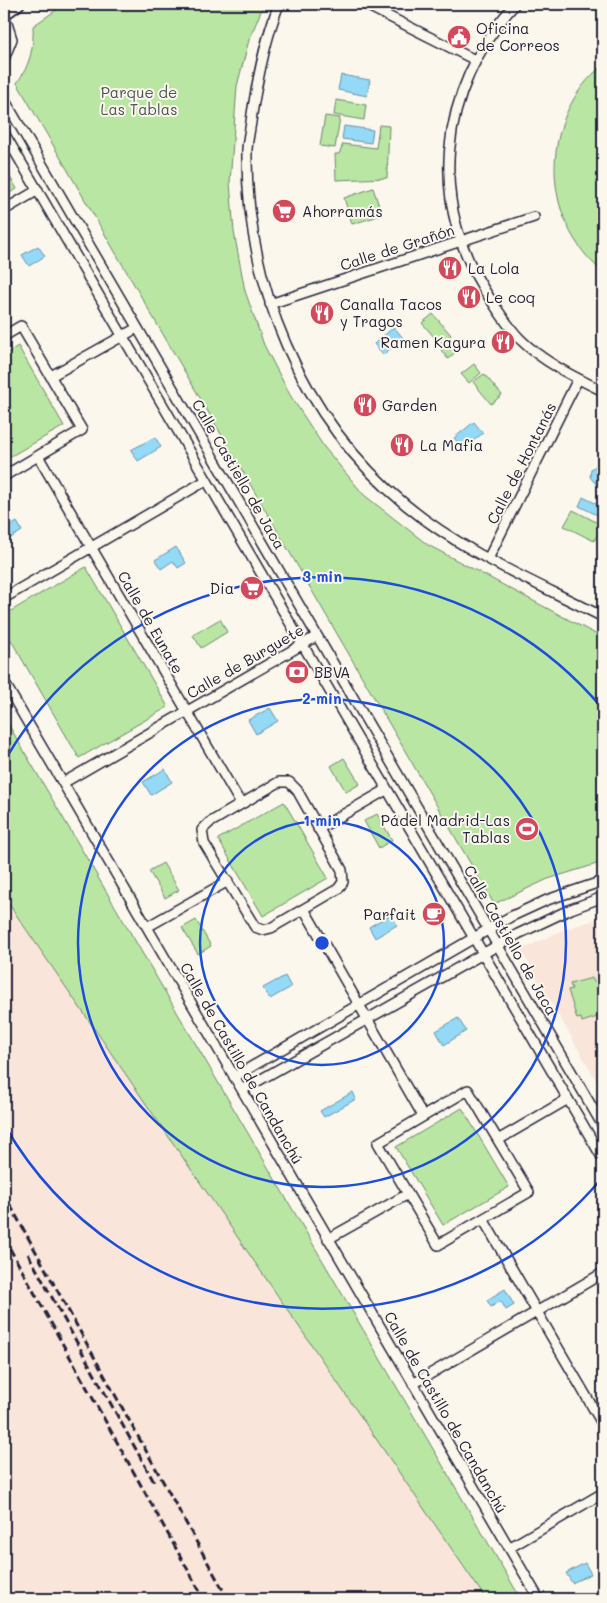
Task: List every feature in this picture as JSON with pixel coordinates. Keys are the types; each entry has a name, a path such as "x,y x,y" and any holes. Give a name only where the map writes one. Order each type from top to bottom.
{"street":[{"path":"4,60 12,39 4,14 18,4"},
{"path":"279,4 269,30 259,68 247,148 252,228 270,304 277,325 305,384 328,420 357,456 407,506 467,548 603,617"},
{"path":"364,4 475,60"},
{"path":"515,4 484,44 461,92 450,144 448,178 454,224 478,283 520,340 562,371 603,392"},
{"name":"Calle Castiello de Jaca","path":"4,99 603,1126"},
{"name":"Calle Castiello de Jaca","path":"4,133 603,1160"},
{"path":"4,210 38,190"},
{"name":"Calle de Grañón","path":"270,304 534,217"},
{"path":"4,336 22,326 82,430 4,476"},
{"path":"51,376 137,328"},
{"name":"Calle de Hontanás","path":"488,559 578,379"},
{"name":"Calle de Eunate","path":"38,456 186,711"},
{"path":"4,598 207,480"},
{"name":"Calle de Burguete","path":"63,783 317,636"},
{"name":"Calle de Castillo de Candanchú","path":"4,682 539,1599"},
{"name":"Calle de Burguete","path":"186,711 241,804"},
{"path":"279,782 289,782 297,790 318,829 342,870 343,882 338,890 271,928 263,930 255,927 204,843 202,830 209,822 279,782"},
{"path":"318,829 386,790"},
{"path":"147,927 228,881"},
{"path":"234,1077 488,929 547,900 603,881"},
{"path":"242,1090 498,945 571,909 603,897"},
{"path":"304,909 423,1116"},
{"path":"468,1090 498,1140 529,1192 438,1245 378,1143 468,1090"},
{"path":"498,1140 568,1099"},
{"path":"328,1239 408,1194"},
{"path":"483,1219 603,1425"},
{"path":"413,1384 603,1273"},
{"path":"509,1548 603,1492"}],"shaded area":[{"path":"4,897 359,1412 486,1599 4,1599"},
{"path":"603,917 603,1092 521,950 561,931"}],"green space":[{"name":"Parque de Las Tablas","path":"65,4 264,4 249,40 237,86 230,183 234,232 245,291 264,345 290,395 324,447 364,495 428,545 603,638 603,862 548,879 494,904 17,83 25,70 30,56 33,42 33,26"},
{"path":"603,65 603,272 582,250 567,225 558,197 555,168 558,140 567,112 582,87"},
{"path":"336,100 366,105 364,120 334,115"},
{"path":"325,116 340,118 335,148 320,146"},
{"path":"379,125 389,126 387,178 336,180 335,154 339,154 343,144 376,148"},
{"path":"4,167 17,189 4,196"},
{"path":"373,188 382,215 352,224 344,198"},
{"path":"433,314 451,335 441,345 422,323"},
{"path":"452,340 460,348 448,359 441,350"},
{"path":"18,346 64,426 4,460 4,355"},
{"path":"474,364 481,373 469,383 461,374"},
{"path":"484,374 502,395 491,404 473,382"},
{"path":"573,510 602,525 594,541 564,526"},
{"path":"86,567 168,707 79,758 4,628 4,615"},
{"path":"220,619 227,632 201,648 193,635"},
{"path":"4,717 521,1599 486,1599 4,897"},
{"path":"344,758 360,784 346,792 331,766"},
{"path":"284,802 328,878 263,916 218,839"},
{"path":"377,814 392,840 379,848 364,821"},
{"path":"163,863 179,890 165,898 149,871"},
{"path":"196,920 211,946 198,954 182,928"},
{"path":"603,974 603,1015 582,1022 581,1018 577,1019 568,990 572,989 570,984 592,978 594,982 597,981 596,976"},
{"path":"462,1108 509,1187 443,1225 396,1147"}],"water":[{"path":"341,75 370,80 367,96 338,90"},
{"path":"344,126 373,130 371,143 342,139"},
{"path":"38,246 45,256 29,266 22,255"},
{"path":"394,327 403,338 383,355 374,344"},
{"path":"474,422 483,433 463,449 454,438"},
{"path":"155,437 161,447 138,461 131,450"},
{"path":"599,464 603,465 603,487 595,483 590,477 591,469"},
{"path":"583,497 603,507 603,518 579,506"},
{"path":"17,522 22,531 4,542 4,530"},
{"path":"176,547 186,563 178,568 173,561 161,569 155,560"},
{"path":"270,708 278,721 256,734 248,720"},
{"path":"165,769 172,782 151,795 143,782"},
{"path":"391,914 397,925 375,938 369,927"},
{"path":"285,976 291,987 270,999 263,988"},
{"path":"458,1018 466,1031 444,1045 436,1031"},
{"path":"353,1092 356,1099 324,1117 320,1111"},
{"path":"505,1289 514,1305 506,1310 501,1301 491,1307 487,1300"},
{"path":"585,1563 591,1574 572,1583 566,1573"}],"railway":[{"path":"4,1194 228,1599"},
{"path":"4,1238 204,1599"},
{"path":"28,1254 154,1482"}],"place":[{"name":"Oficina de Correos","path":"459,37"},
{"name":"Ahorramás","path":"284,211"},
{"name":"La Lola","path":"450,268"},
{"name":"Le coq","path":"469,297"},
{"name":"Canalla Tacos y Tragos","path":"322,313"},
{"name":"Ramen Kagura","path":"503,342"},
{"name":"Garden","path":"365,405"},
{"name":"La Mafia","path":"402,445"},
{"name":"Dia","path":"252,588"},
{"name":"BBVA","path":"297,672"},
{"name":"Pádel Madrid-Las Tablas","path":"527,829"},
{"name":"Parfait","path":"434,914"}]}
